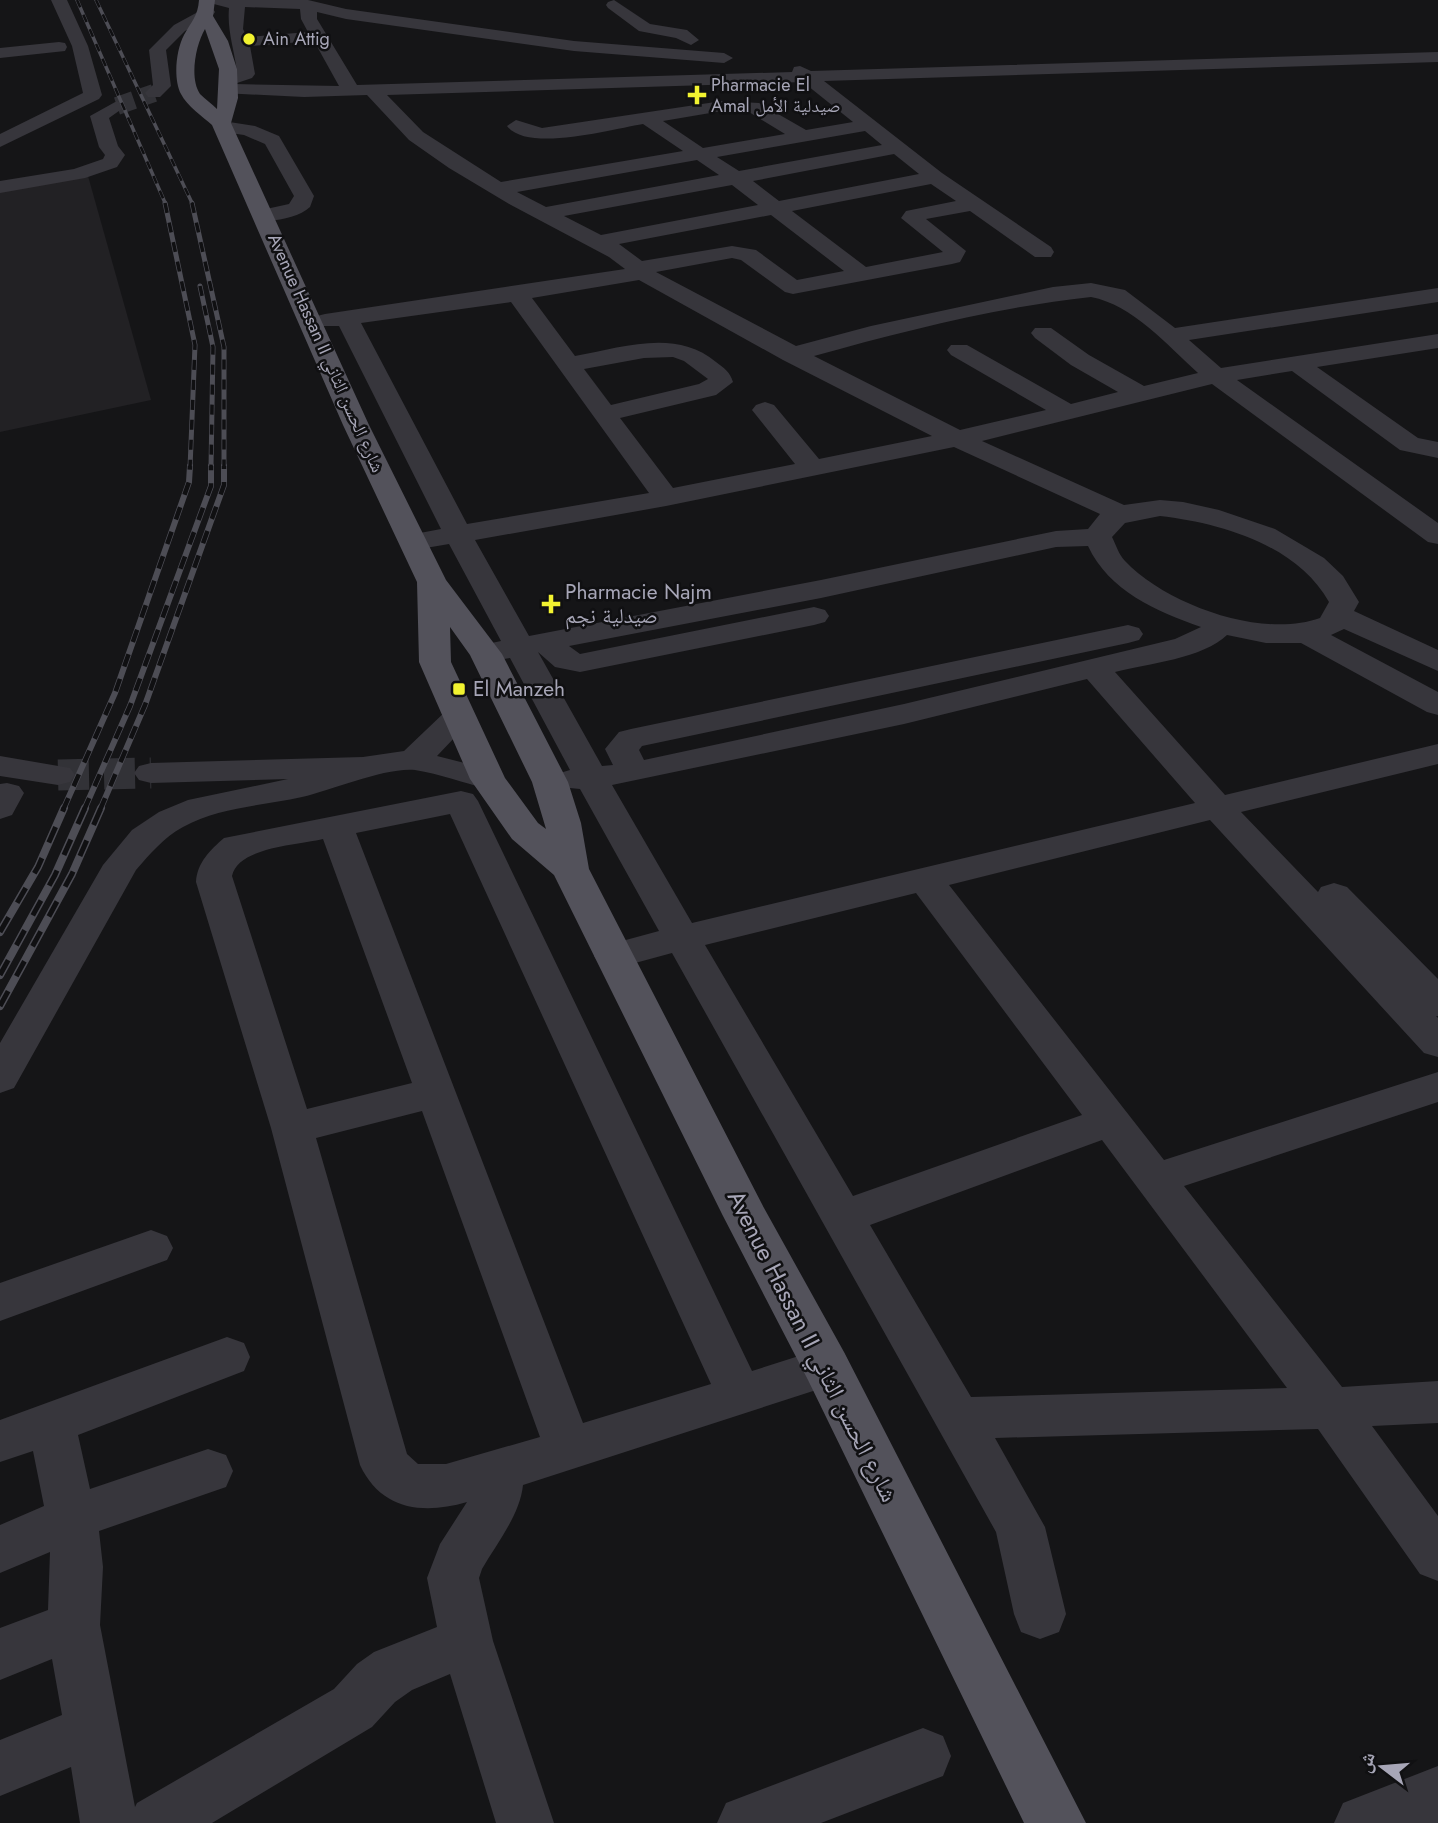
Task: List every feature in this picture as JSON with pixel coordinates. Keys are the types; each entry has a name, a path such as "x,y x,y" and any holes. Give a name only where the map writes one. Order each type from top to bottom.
{"main road":[{"name":"Avenue Hassan II شارع الحسن الثاني","path":"209,7 216,29 232,43 226,102 264,215 310,323 432,582 486,654 550,782 563,822 570,869 613,956 746,1216 827,1367 1056,1823"},
{"path":"209,7 188,48 190,93 211,96 226,102"},
{"path":"188,48 208,41 232,43"},
{"name":"Avenue Hassan II شارع الحسن الثاني","path":"190,93 226,102"},
{"name":"Avenue Hassan II شارع الحسن الثاني","path":"432,582 435,662 458,717 488,779 525,831 570,869"},
{"path":"435,662 461,653 486,654"},
{"path":"488,779 510,788 522,789 550,782"}],"street":[{"path":"0,141 93,95 80,46 59,0"},
{"path":"235,2 232,43 320,36"},
{"path":"154,93 162,86 157,50 162,43 209,7 235,2 308,5 358,15 623,51 745,59"},
{"path":"308,5 307,15 320,36 361,90 416,136 498,189 624,256 640,271 697,306 791,355 957,439 1122,514"},
{"path":"614,5 645,28 681,34 711,51 714,57"},
{"path":"623,51 645,28"},
{"path":"0,53 59,47"},
{"path":"158,57 188,48"},
{"path":"226,102 304,92 1438,57"},
{"path":"767,60 788,63 935,177 1043,252"},
{"path":"226,102 248,130 272,140 304,196 303,203 296,209 264,215"},
{"path":"0,187 78,174 110,163 115,155 109,147 99,116 117,106"},
{"path":"516,126 527,132 542,134 722,106 753,107 802,136"},
{"path":"646,118 736,178 862,274"},
{"path":"498,189 868,125"},
{"path":"543,214 897,148"},
{"path":"598,242 935,177"},
{"path":"310,323 517,294 732,252 748,255 793,287 952,257 955,251 911,218 913,215 972,204"},
{"path":"791,355 871,333 1073,290 1116,295 1170,336 1216,376 1438,536"},
{"path":"1319,290 1402,347 1438,367"},
{"path":"517,294 666,498"},
{"path":"1170,336 1438,295"},
{"path":"347,318 459,536 533,645 593,779 646,878 1020,1527 1040,1614"},
{"path":"1043,333 1080,360 1141,395"},
{"path":"414,542 666,498 957,439 1216,376 1438,341"},
{"path":"568,365 654,351 679,350 719,376 721,382 707,390 604,414"},
{"path":"959,350 1068,412"},
{"path":"1297,363 1409,444 1438,450"},
{"path":"765,410 811,467"},
{"path":"1160,508 1188,511 1267,537 1303,557 1331,581 1344,602 1340,616 1326,627 1306,633 1256,632 1220,625 1185,613 1135,584 1102,551 1098,537 1105,523 1122,514 1160,508"},
{"path":"486,654 533,645 566,660 580,663 830,600 1051,564 1065,555 1062,545 1056,539 1098,537"},
{"path":"1340,616 1438,662"},
{"path":"550,782 593,779 634,772 904,714 1185,646 1207,638 1220,625"},
{"path":"634,772 622,749 631,739 1147,631 1167,635 1185,646"},
{"path":"1306,633 1438,705"},
{"path":"1094,668 1231,805 1438,1003"},
{"path":"883,688 904,714"},
{"path":"414,760 458,717"},
{"path":"613,956 1438,754"},
{"path":"151,773 363,766 414,760 488,779"},
{"path":"0,1077 121,864 132,846 149,831 183,812 307,787 342,777 363,766"},
{"path":"3,789 58,775"},
{"path":"740,1395 461,801 236,846 221,859 214,875 292,1128 385,1465 393,1476 410,1486 427,1489 446,1486 569,1450 740,1395 827,1367"},
{"path":"1231,805 1438,1042"},
{"path":"337,826 569,1450"},
{"path":"925,879 1330,1408 1438,1557"},
{"path":"1155,1180 1438,1087"},
{"path":"292,1128 437,1092"},
{"path":"843,1217 1110,1121"},
{"path":"0,1303 151,1248"},
{"path":"0,1441 227,1357"},
{"path":"958,1418 1330,1408 1438,1402"},
{"path":"51,1424 72,1518 77,1567 73,1625 109,1823"},
{"path":"0,1549 72,1518 208,1471"},
{"path":"499,1471 497,1498 458,1561 453,1578 466,1641 524,1823"},
{"path":"0,1654 73,1625"},
{"path":"157,1823 353,1708 376,1683 393,1671 466,1641"},
{"path":"0,1768 93,1730"},
{"path":"746,1823 923,1756"},
{"path":"1363,1823 1438,1795"}],"shaded area":[{"path":"88,176 151,400 0,432 0,190"}],"tunnel":[{"path":"117,106 154,93"},
{"path":"58,775 151,773"}],"railway":[{"path":"77,0 166,205"},
{"path":"96,0 193,205"},
{"path":"165,203 195,345 190,468"},
{"path":"100,810 145,705 224,485 224,347 192,203"},
{"path":"200,286 213,347 211,468"},
{"path":"63,810 115,693 189,482 190,466"},
{"path":"84,810 130,706 211,486 211,468"},
{"path":"0,932 38,867 64,808"},
{"path":"0,975 55,875 85,808"},
{"path":"0,1006 72,874 101,808"}],"place":[{"name":"Ain Attig","path":"249,39"},
{"name":"Pharmacie El Amal صيدلية الأمل","path":"697,95"},
{"name":"Pharmacie Najm صيدلية نجم","path":"551,604"},
{"name":"El Manzeh","path":"459,689"}]}
